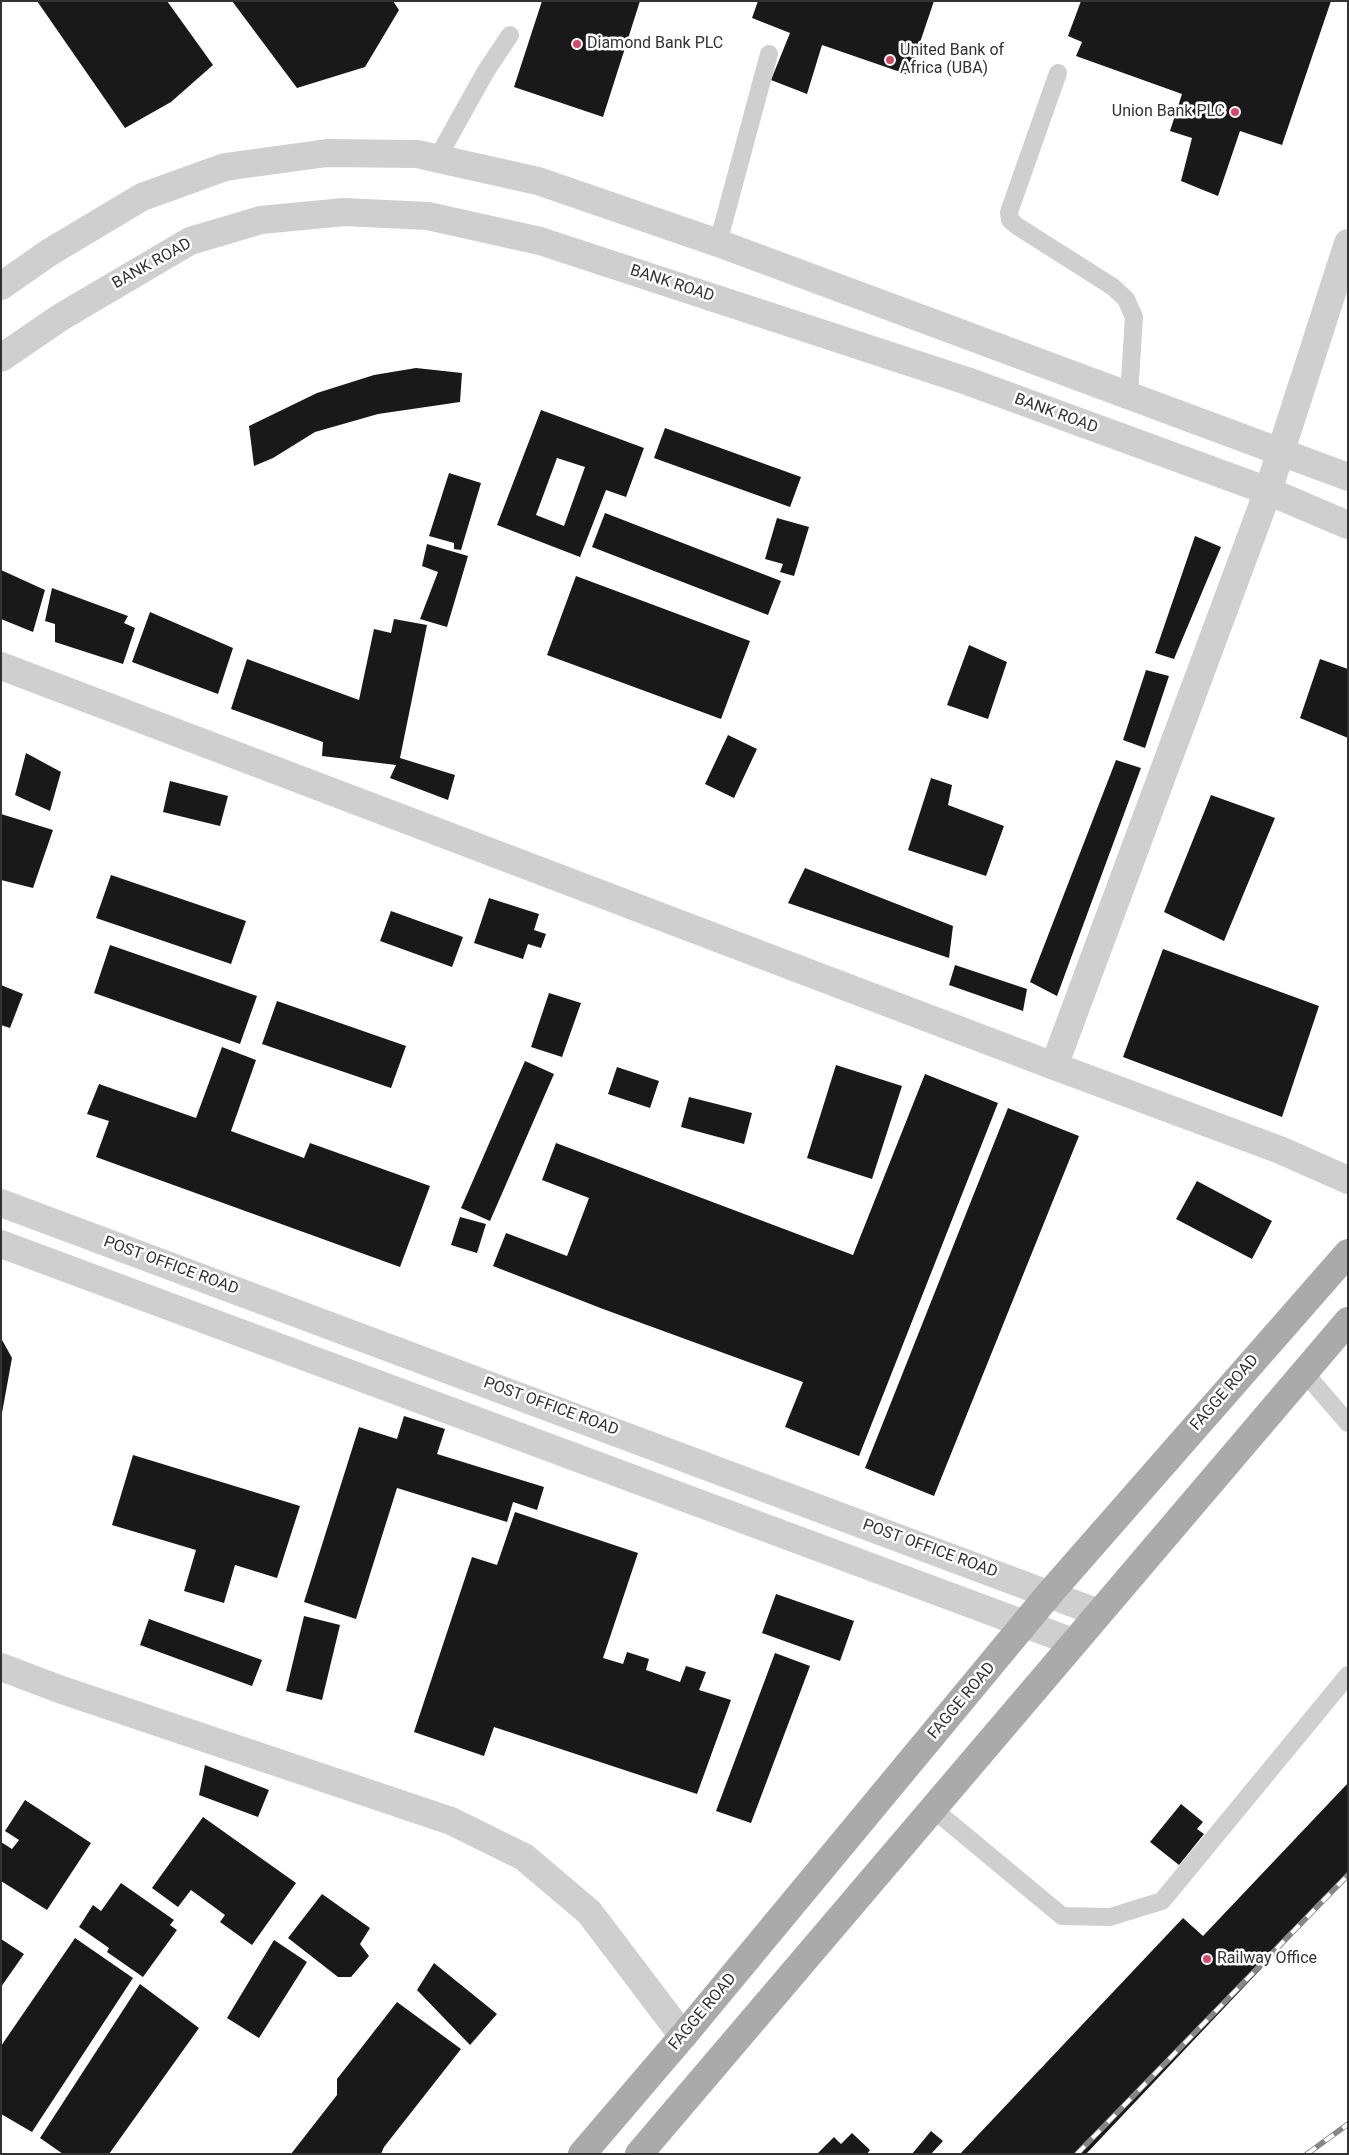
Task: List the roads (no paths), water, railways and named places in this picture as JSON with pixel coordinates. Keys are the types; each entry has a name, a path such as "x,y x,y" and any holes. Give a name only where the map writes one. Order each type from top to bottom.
{"main road":[{"name":"FAGGE ROAD","path":"582,2154 683,2036 1050,1593 1348,1253"},
{"path":"639,2154 1348,1321"}],"street":[{"path":"1,286 50,252 142,197 225,167 327,152 417,154 438,157 538,181 718,243 1348,477"},
{"name":"BANK ROAD","path":"1,358 61,317 190,241 261,220 344,212 428,216 540,241 967,381 1268,491 1348,525"},
{"path":"1054,1066 1268,491 1348,244"},
{"path":"967,381 981,342"},
{"path":"1,666 1280,1150 1348,1180"},
{"name":"POST OFFICE ROAD","path":"1,1203 1100,1613"},
{"path":"1,1244 1027,1623 1073,1642"},
{"path":"1,1667 59,1689 451,1821 524,1857 589,1912 683,2036"}],"lane":[{"path":"438,157 486,71 510,34"},
{"path":"718,243 769,54"},
{"path":"1058,73 1009,212 1010,220 1097,276 1126,299 1134,317 1128,395"},
{"path":"1304,1372 1348,1423"},
{"path":"932,1808 1062,1916 1110,1917 1162,1901 1348,1675"}],"railway":[{"path":"1077,2154 1348,1875"},
{"path":"1307,2154 1348,2124"}],"place":[{"name":"Diamond Bank PLC","path":"577,44"},
{"name":"United Bank of Africa (UBA)","path":"890,60"},
{"name":"Union Bank PLC","path":"1235,112"},
{"name":"Railway Office","path":"1207,1959"}]}
